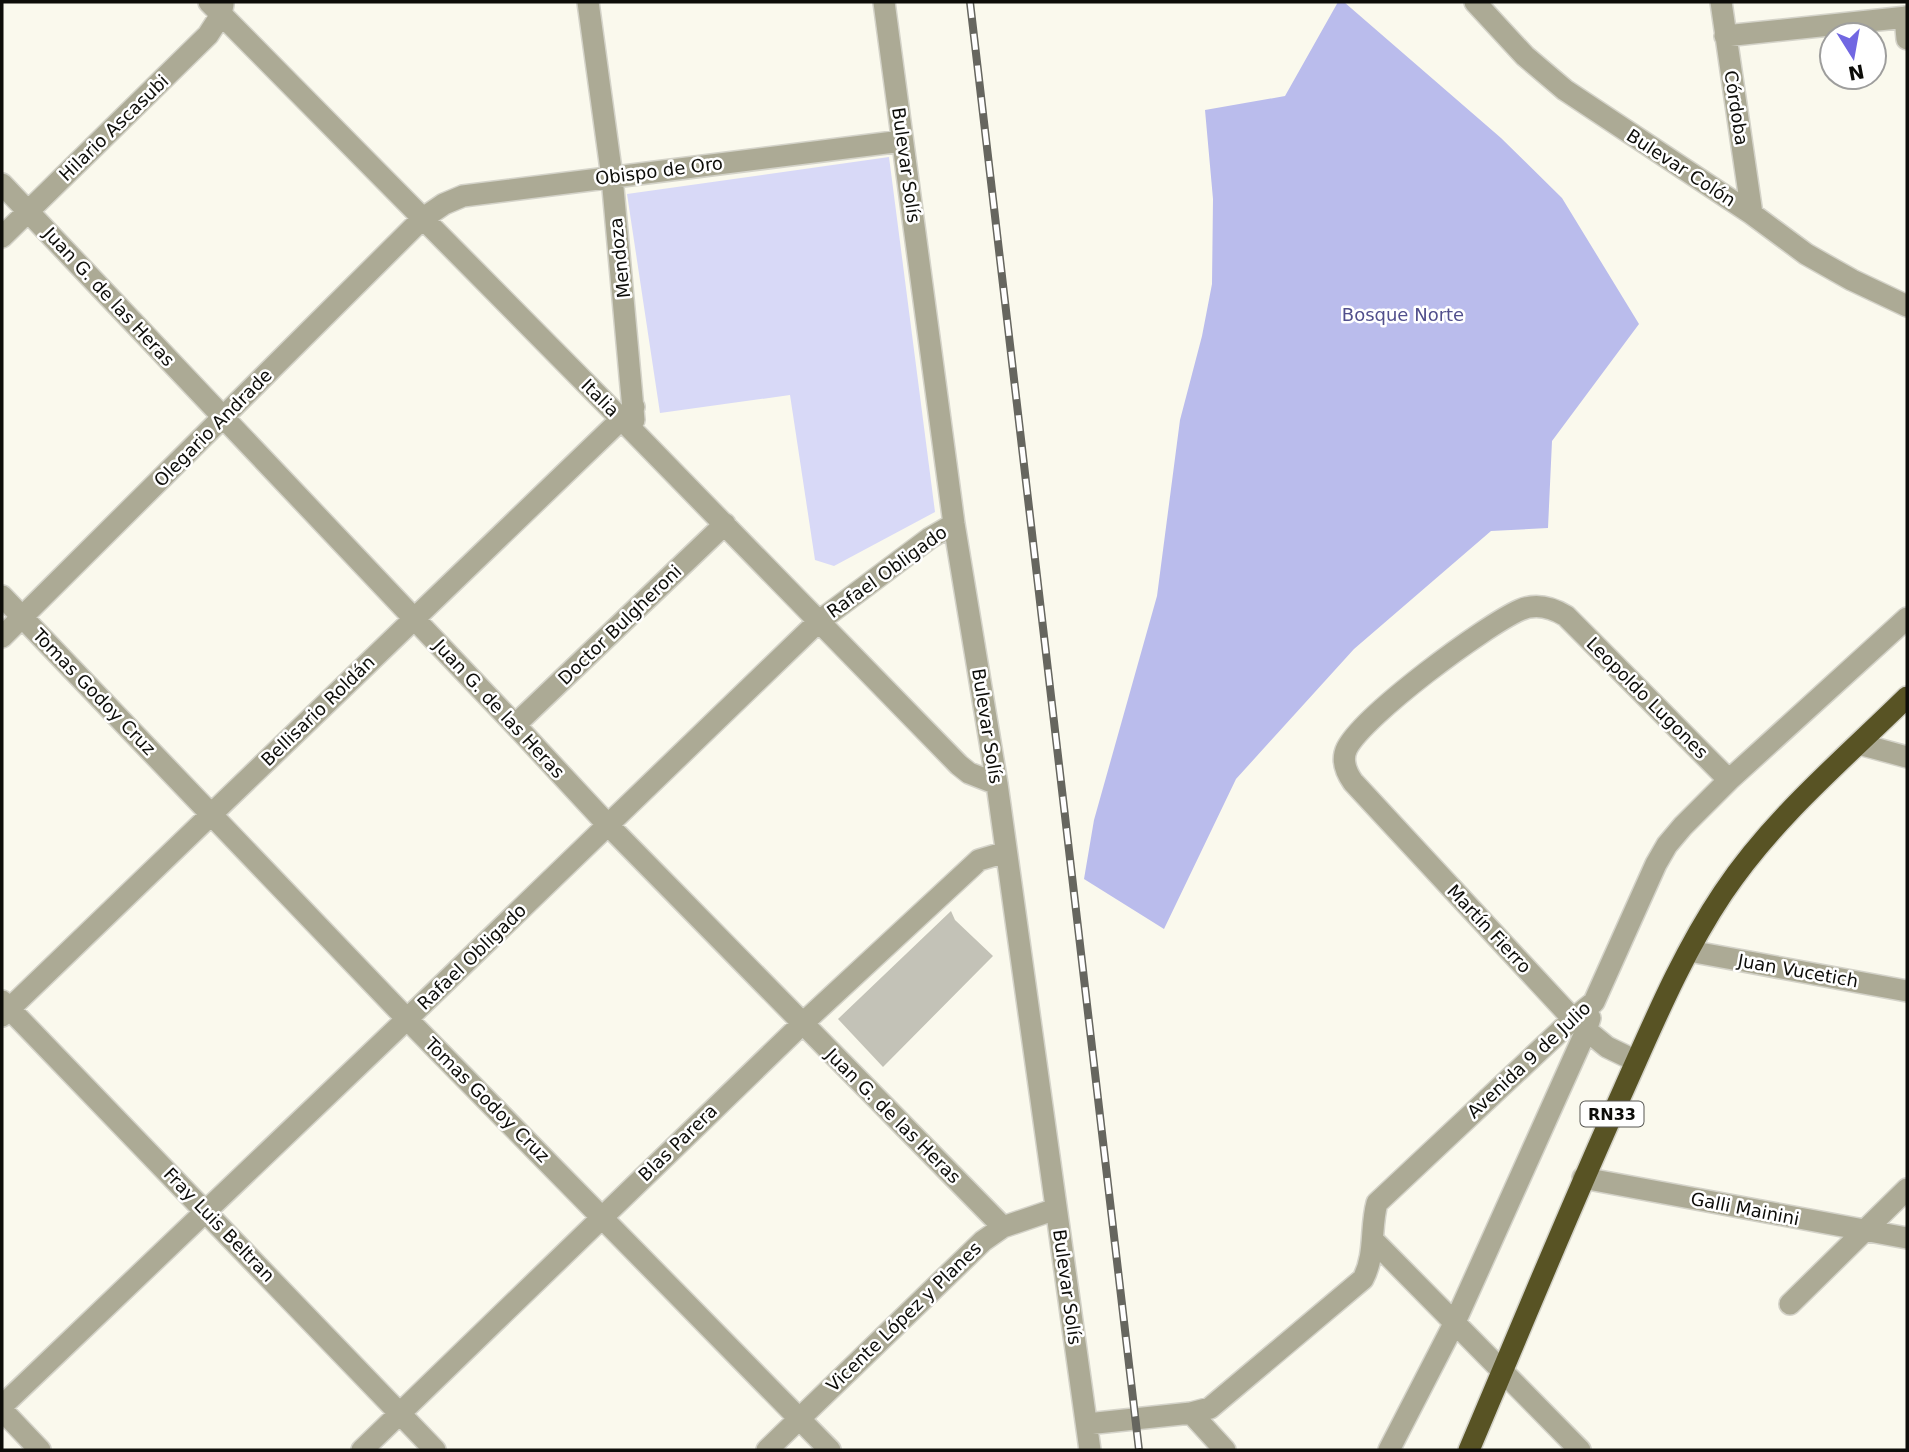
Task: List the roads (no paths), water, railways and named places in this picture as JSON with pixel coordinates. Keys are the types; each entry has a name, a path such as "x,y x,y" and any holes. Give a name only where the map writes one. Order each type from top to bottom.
{"highway":[{"name":"RN33","path":"1469,1450 1583,1178 1689,951 1723,893 1755,850 1907,696"}],"street":[{"name":"Mendoza","path":"588,2 612,177 630,419"},
{"name":"Bulevar Solís","path":"884,2 954,524 997,784 1090,1450"},
{"name":"Bulevar Colón","path":"1475,2 1525,56 1565,90 1752,214 1806,254 1907,306"},
{"name":"Córdoba","path":"1721,2 1752,214"},
{"name":"Hilario Ascasubi","path":"2,237 208,35 218,6"},
{"name":"Italia","path":"218,6 422,219 630,419 818,622 959,765 969,773 997,784"},
{"path":"1725,36 1906,17 1907,39"},
{"name":"Obispo de Oro","path":"422,219 444,204 463,196 902,141"},
{"name":"Juan G. de las Heras","path":"2,184 608,825 1003,1227"},
{"name":"Olegario Andrade","path":"2,636 422,219"},
{"name":"Bellisario Roldán","path":"4,1008 212,814 414,618 630,419"},
{"name":"Doctor Bulgheroni","path":"516,725 725,524"},
{"name":"Rafael Obligado","path":"2,1408 818,622 930,538 954,524"},
{"name":"Tomas Godoy Cruz","path":"2,596 408,1019 830,1450"},
{"name":"Leopoldo Lugones","path":"1353,782 1344,762 1346,749 1358,732 1387,705 1459,648 1521,609 1540,606 1553,608 1566,616 1729,780"},
{"name":"Avenida 9 de Julio","path":"1191,1413 1210,1408 1224,1398 1363,1279 1369,1268 1377,1203 1580,1025 1594,1002 1667,845 1729,780 1907,618"},
{"path":"1859,744 1907,757"},
{"name":"Martín Fierro","path":"1353,782 1580,1025 1607,1047 1636,1061"},
{"name":"Blas Parera","path":"362,1450 802,1024 979,860 1006,852"},
{"name":"Juan Vucetich","path":"1689,951 1907,990"},
{"name":"Fray Luis Beltran","path":"4,1008 206,1211 435,1450"},
{"path":"1389,1450 1455,1322 1580,1025"},
{"name":"Galli Mainini","path":"1583,1178 1907,1238"},
{"path":"1790,1304 1907,1189"},
{"name":"Vicente López y Planes","path":"767,1450 983,1241 1003,1227 1056,1209"},
{"path":"1373,1240 1455,1322 1572,1447"},
{"path":"2,1408 40,1450"},
{"path":"1087,1424 1191,1413 1225,1450"}],"railway":[{"path":"970,2 1139,1450"}],"park label":[{"name":"Bosque Norte","path":"1403,315"}]}
